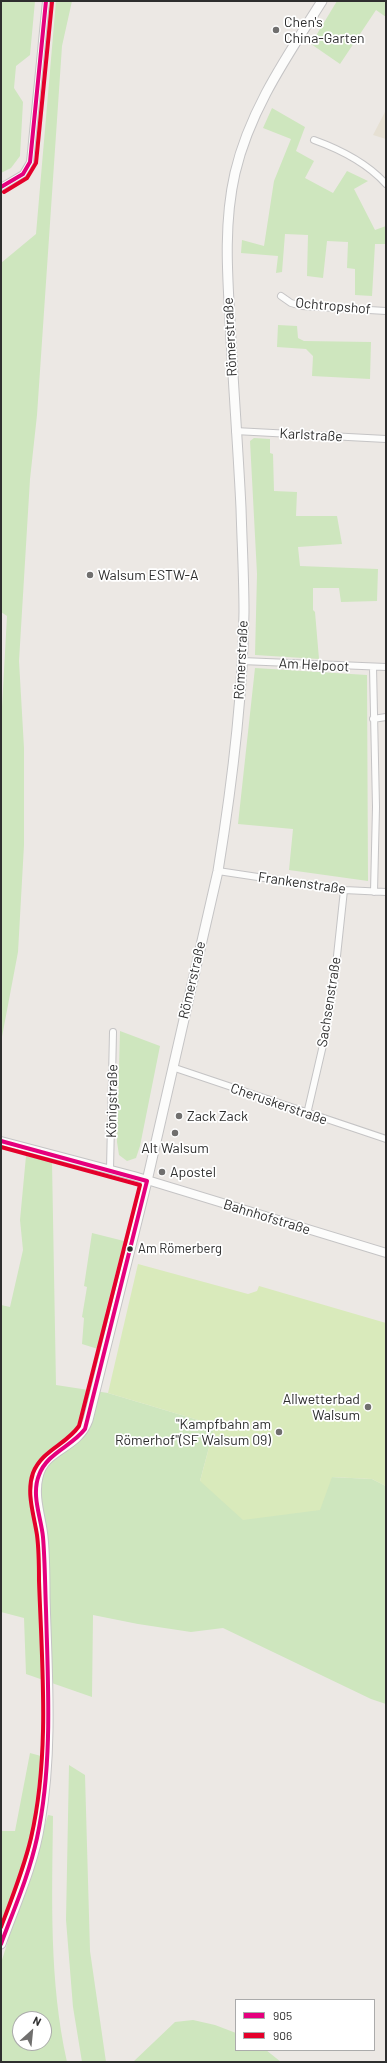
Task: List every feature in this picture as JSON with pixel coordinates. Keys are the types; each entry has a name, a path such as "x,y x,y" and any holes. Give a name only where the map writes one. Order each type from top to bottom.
{"main road":[{"name":"Römerstraße","path":"1,1944 33,1854 40,1825 46,1760 47,1726 44,1558 37,1501 38,1475 50,1455 76,1439 85,1429 147,1181 218,871 230,782 242,661 244,590 241,505 235,430 227,262 228,226 235,174 244,144 258,108 281,67 322,1"}],"street":[{"path":"1,187 24,174 30,162 33,144 46,1"},
{"path":"314,140 343,153 379,177 386,184"},
{"name":"Ochtropshof","path":"282,296 291,303 302,306 386,311"},
{"name":"Karlstraße","path":"235,430 386,439"},
{"name":"Am Helpoot","path":"242,661 386,668"},
{"path":"373,667 376,807 374,892"},
{"path":"373,719 386,717"},
{"name":"Frankenstraße","path":"218,871 344,890 386,892"},
{"name":"Sachsenstraße","path":"307,1114 323,1045 334,984 344,890"},
{"name":"Königstraße","path":"110,1170 113,1032"},
{"name":"Cheruskerstraße","path":"172,1067 307,1114 386,1139"},
{"path":"1,1141 147,1181"},
{"name":"Bahnhofstraße","path":"147,1181 386,1253"}],"shaded area":[{"path":"386,110 386,139 373,135"}],"green space":[{"path":"3,1 35,1 30,55 16,66 14,88 23,102 20,156 11,168 1,173 1,3"},
{"path":"56,1 72,1 62,46 37,415 30,479 19,661 24,748 24,845 18,952 1,1042 1,725 7,616 1,612 1,263 36,234"},
{"path":"337,1 386,1 386,17 376,10 340,64 311,44"},
{"path":"272,108 305,127 296,151 314,161 305,178 333,193 347,171 368,181 354,189 375,230 386,226 386,244 375,244 372,296 355,295 355,269 347,268 348,242 327,241 323,278 307,276 308,235 285,234 282,272 276,273 278,256 241,253 242,240 264,246 274,181 291,139 263,128"},
{"path":"278,325 297,326 298,338 304,341 371,342 370,379 312,376 313,356 306,349 277,347"},
{"path":"254,438 270,439 270,453 273,454 274,491 297,492 296,516 337,516 342,544 298,547 300,566 378,569 377,601 341,602 339,588 313,588 313,610 315,612 319,659 255,655 257,574 250,441"},
{"path":"255,668 367,675 368,881 289,870 293,829 238,824"},
{"path":"120,1031 160,1046 140,1146 136,1158 127,1161 119,1155 117,1142"},
{"path":"26,1156 52,1162 56,1385 108,1393 215,1425 200,1481 331,1477 372,1479 386,1486 386,1704 371,1699 223,1628 191,1632 93,1615 92,1697 26,1674 24,1618 1,1612 1,1305 10,1307 23,1250 20,1220"},
{"path":"92,1233 124,1241 105,1314 107,1315 98,1349 82,1344 84,1318 82,1317 87,1287 84,1286"},
{"path":"138,1264 248,1294 257,1291 259,1286 386,1323 386,1486 372,1479 332,1477 320,1510 243,1520 200,1481 215,1425 108,1393"},
{"path":"30,1753 41,1756 30,1848 1,1927 1,1831 15,1831"},
{"path":"69,1765 85,1775 90,1951 106,2062 82,2062 73,2007 66,1920"},
{"path":"48,1815 53,1816 52,1909 54,1970 61,2032 67,2062 1,2062 1,1963"},
{"path":"193,2020 215,2025 235,2033 235,2051 267,2051 281,2062 133,2062 175,2022"}],"transit line":[{"name":"905","path":"1,187 23,174 30,162 46,1"},
{"name":"906","path":"4,192 27,178 36,163 52,2"},
{"name":"905","path":"1,1141 147,1181 85,1429 73,1441 48,1461 43,1467 37,1483 36,1498 44,1546 48,1667 48,1724 45,1782 42,1810 34,1852 21,1892 1,1944"},
{"name":"906","path":"1,1147 140,1185 79,1426 74,1433 42,1459 37,1465 31,1481 30,1496 39,1552 43,1677 43,1742 41,1775 31,1838 18,1883 1,1927"}],"place":[{"name":"Chen's China-Garten","path":"276,30"},
{"name":"Walsum ESTW-A","path":"90,575"},
{"name":"Zack Zack","path":"179,1116"},
{"name":"Alt Walsum","path":"175,1133"},
{"name":"Apostel","path":"162,1172"},
{"name":"Am Römerberg","path":"130,1249"},
{"name":"Allwetterbad Walsum","path":"368,1407"},
{"name":"\"Kampfbahn am Römerhof\"(SF Walsum 09)","path":"279,1432"}]}
